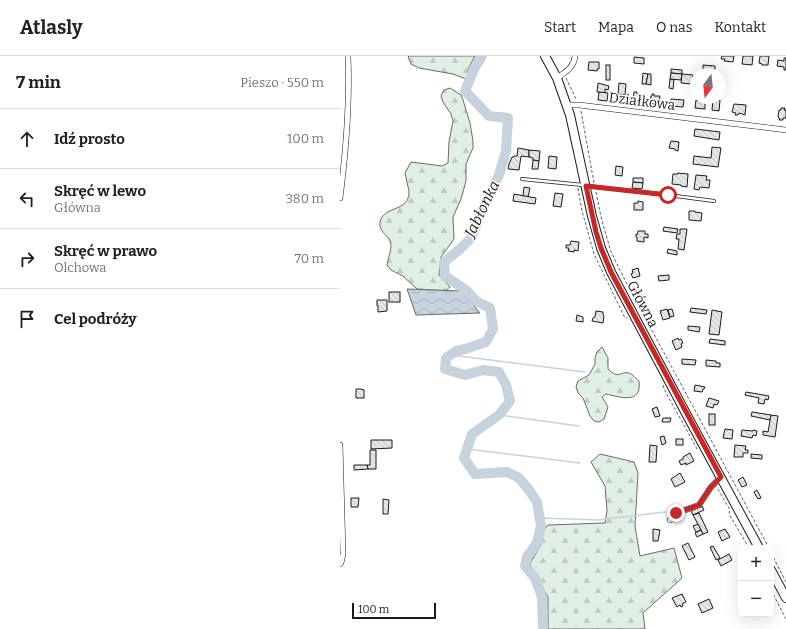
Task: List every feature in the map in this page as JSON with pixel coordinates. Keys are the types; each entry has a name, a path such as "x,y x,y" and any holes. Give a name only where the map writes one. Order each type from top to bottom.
{"main road":[{"name":"Główna","path":"545,56 560,76 596,232 611,272 757,545"},
{"path":"774,576 786,598"}],"street":[{"path":"340,198 347,123 349,83 348,56"},
{"path":"560,76 570,69 575,56"},
{"name":"Działkowa","path":"567,105 579,105 786,130"},
{"path":"340,445 343,554 340,564"},
{"path":"670,520 676,513 699,505 711,487 721,477"}],"lane":[{"path":"522,179 595,186 714,201"}],"path":[{"path":"560,76 579,105 601,217 612,252 623,276 767,545"},
{"path":"774,559 786,582"},
{"path":"774,596 786,619"}],"green space":[{"path":"475,56 469,67 466,79 453,74 419,68 411,64 408,57"},
{"path":"450,88 461,95 463,100 470,123 473,148 466,164 466,181 461,199 453,217 454,239 441,257 439,275 450,287 445,291 417,289 403,276 391,270 387,265 391,244 389,239 382,231 380,223 382,217 401,206 408,198 409,191 405,173 411,162 442,166 448,163 449,142 453,121 451,114 441,96 444,90"},
{"path":"602,347 608,358 608,369 617,375 626,373 632,374 639,381 639,389 637,394 629,398 606,394 602,397 608,407 604,419 599,422 594,421 590,416 583,398 578,393 576,387 578,381 589,375 595,364 597,352"},
{"path":"600,454 634,462 638,473 635,526 640,556 674,548 682,578 643,613 645,629 548,629 548,597 532,571 530,563 541,545 542,532 548,525 605,523 607,511 605,486 591,462"}],"water":[{"path":"407,289 462,291 480,313 416,315"}],"building":[{"path":"722,56 734,56 733,62 724,61 725,59 721,59"},
{"path":"743,56 753,56 752,65 742,64"},
{"path":"760,56 769,56 768,65 762,65 759,63"},
{"path":"634,57 644,58 644,64 634,63"},
{"path":"784,58 786,58 786,70 784,70 784,67 777,66 778,60 784,61"},
{"path":"589,62 599,62 599,69 597,69 597,71 588,70"},
{"path":"606,65 610,65 610,80 606,80"},
{"path":"703,65 715,66 715,68 703,68"},
{"path":"671,69 682,70 682,74 671,73"},
{"path":"643,73 648,74 646,84 642,84"},
{"path":"671,73 682,74 681,80 670,79"},
{"path":"648,74 651,74 651,85 646,84"},
{"path":"682,74 690,75 690,84 681,83"},
{"path":"670,79 674,80 673,89 669,88"},
{"path":"598,83 609,86 608,90 605,89 605,93 597,92"},
{"path":"619,83 626,84 625,95 618,94"},
{"path":"599,92 608,93 607,101 598,100"},
{"path":"634,92 643,95 642,103 633,102"},
{"path":"652,94 654,94 654,96 660,96 659,104 656,104 656,106 653,106 654,104 650,103"},
{"path":"671,99 684,100 683,107 670,106"},
{"path":"696,104 705,104 705,109 695,108"},
{"path":"713,104 720,104 719,111 712,110"},
{"path":"734,104 746,105 745,115 739,113 738,115 735,115 736,113 732,112"},
{"path":"781,108 785,108 784,110 786,110 786,118 779,120 779,110 781,110"},
{"path":"695,129 720,132 719,140 694,136"},
{"path":"671,141 679,142 678,151 669,148"},
{"path":"712,147 721,148 718,167 693,164 694,156 711,158"},
{"path":"518,148 529,150 529,157 521,156 519,170 508,169 512,157 517,156"},
{"path":"529,150 540,151 539,161 533,160 533,158 529,157"},
{"path":"549,156 557,157 556,169 548,168"},
{"path":"533,160 539,161 538,169 532,169"},
{"path":"616,166 623,167 622,176 615,175"},
{"path":"673,174 688,174 687,187 672,184"},
{"path":"696,175 707,176 706,180 710,180 709,188 700,187 699,190 694,189"},
{"path":"633,178 643,178 643,183 633,182"},
{"path":"633,182 643,183 642,189 632,188"},
{"path":"524,187 530,188 528,197 523,196"},
{"path":"555,193 563,194 561,207 553,206"},
{"path":"514,194 536,198 535,204 513,201"},
{"path":"638,201 643,202 643,210 634,210 634,203 638,203"},
{"path":"689,211 702,213 701,221 689,220"},
{"path":"664,227 678,229 677,233 663,231"},
{"path":"680,229 687,229 684,250 678,249 679,239 676,239 677,234 680,234"},
{"path":"638,231 645,231 645,234 648,234 648,238 644,237 644,242 637,241 636,234 637,235"},
{"path":"571,241 579,242 578,251 568,251 569,248 566,248 566,245 570,245"},
{"path":"668,249 677,251 677,255 667,253"},
{"path":"638,268 640,276 633,278 631,274 633,273 632,270"},
{"path":"669,275 669,280 659,281 658,276"},
{"path":"389,292 400,292 400,302 389,302"},
{"path":"377,300 387,300 387,311 378,312"},
{"path":"691,308 707,310 706,314 690,312"},
{"path":"667,309 670,318 663,320 660,311"},
{"path":"672,309 674,316 670,317 668,310"},
{"path":"712,310 722,312 719,335 709,334"},
{"path":"596,311 603,312 603,323 592,321 595,317"},
{"path":"577,315 583,317 583,322 576,321"},
{"path":"688,326 700,327 699,332 688,330"},
{"path":"678,338 679,340 681,339 683,343 681,344 682,347 676,350 672,341"},
{"path":"710,339 725,341 725,345 709,343"},
{"path":"682,359 696,360 695,365 682,364"},
{"path":"706,360 720,363 720,367 706,366"},
{"path":"695,385 705,387 702,392 694,391"},
{"path":"356,389 364,390 364,398 356,398"},
{"path":"746,392 769,396 768,400 765,399 764,404 758,403 759,398 745,395"},
{"path":"709,398 719,401 717,405 714,404 713,408 706,406"},
{"path":"657,407 660,416 655,417 652,409"},
{"path":"752,412 771,415 770,420 751,416"},
{"path":"709,414 715,414 715,425 709,425"},
{"path":"771,415 778,416 775,437 763,435 763,431 768,432"},
{"path":"663,418 671,418 670,422 662,422"},
{"path":"725,429 733,430 732,439 723,438"},
{"path":"742,430 757,431 756,436 753,435 752,438 741,436"},
{"path":"664,436 666,443 662,445 660,437"},
{"path":"676,439 683,439 683,445 676,445"},
{"path":"371,440 392,440 392,448 371,449"},
{"path":"650,445 657,446 656,462 649,462"},
{"path":"735,445 746,446 745,450 748,450 748,453 743,453 743,457 734,457"},
{"path":"370,450 376,450 376,469 368,469 367,465 370,465"},
{"path":"690,453 694,461 686,465 686,463 681,465 679,461"},
{"path":"751,454 762,455 762,459 751,458"},
{"path":"354,465 367,465 368,469 354,470"},
{"path":"680,473 685,482 675,487 671,479"},
{"path":"743,477 747,485 742,487 738,480"},
{"path":"757,490 761,498 758,499 754,492"},
{"path":"351,498 359,498 358,507 351,507"},
{"path":"383,499 389,500 388,514 383,514"},
{"path":"702,506 704,510 693,515 691,511"},
{"path":"699,513 708,532 703,534 693,515"},
{"path":"698,524 701,530 696,532 693,526"},
{"path":"653,529 660,530 658,541 653,541"},
{"path":"725,529 730,537 722,541 718,532"},
{"path":"701,530 703,534 697,537 695,533"},
{"path":"688,543 695,557 689,560 682,546"},
{"path":"713,546 720,558 716,560 710,547"},
{"path":"729,554 732,560 721,566 718,560"},
{"path":"682,594 686,602 682,604 683,606 681,607 680,605 677,607 672,598"},
{"path":"709,599 713,608 702,613 698,604"}],"waterway":[{"name":"Jabłonka","path":"482,56 474,69 465,91 489,116 508,118 506,151 499,175 471,238 444,262 445,276 467,291 476,301 490,308 493,329 486,342 456,351 446,358 445,369 465,375 483,370 499,372 506,385 510,401 499,415 472,434 464,458 475,474 507,472 519,478 537,502 541,526 537,543 527,557 525,566 535,578 542,597 543,629"},
{"path":"451,355 585,372"},
{"path":"499,415 579,426"},
{"path":"467,449 580,463"},
{"path":"540,518 598,520 665,512"}],"route":[{"path":"668,195 586,186 596,232 611,272 721,477 711,487 699,505 676,513"}]}
